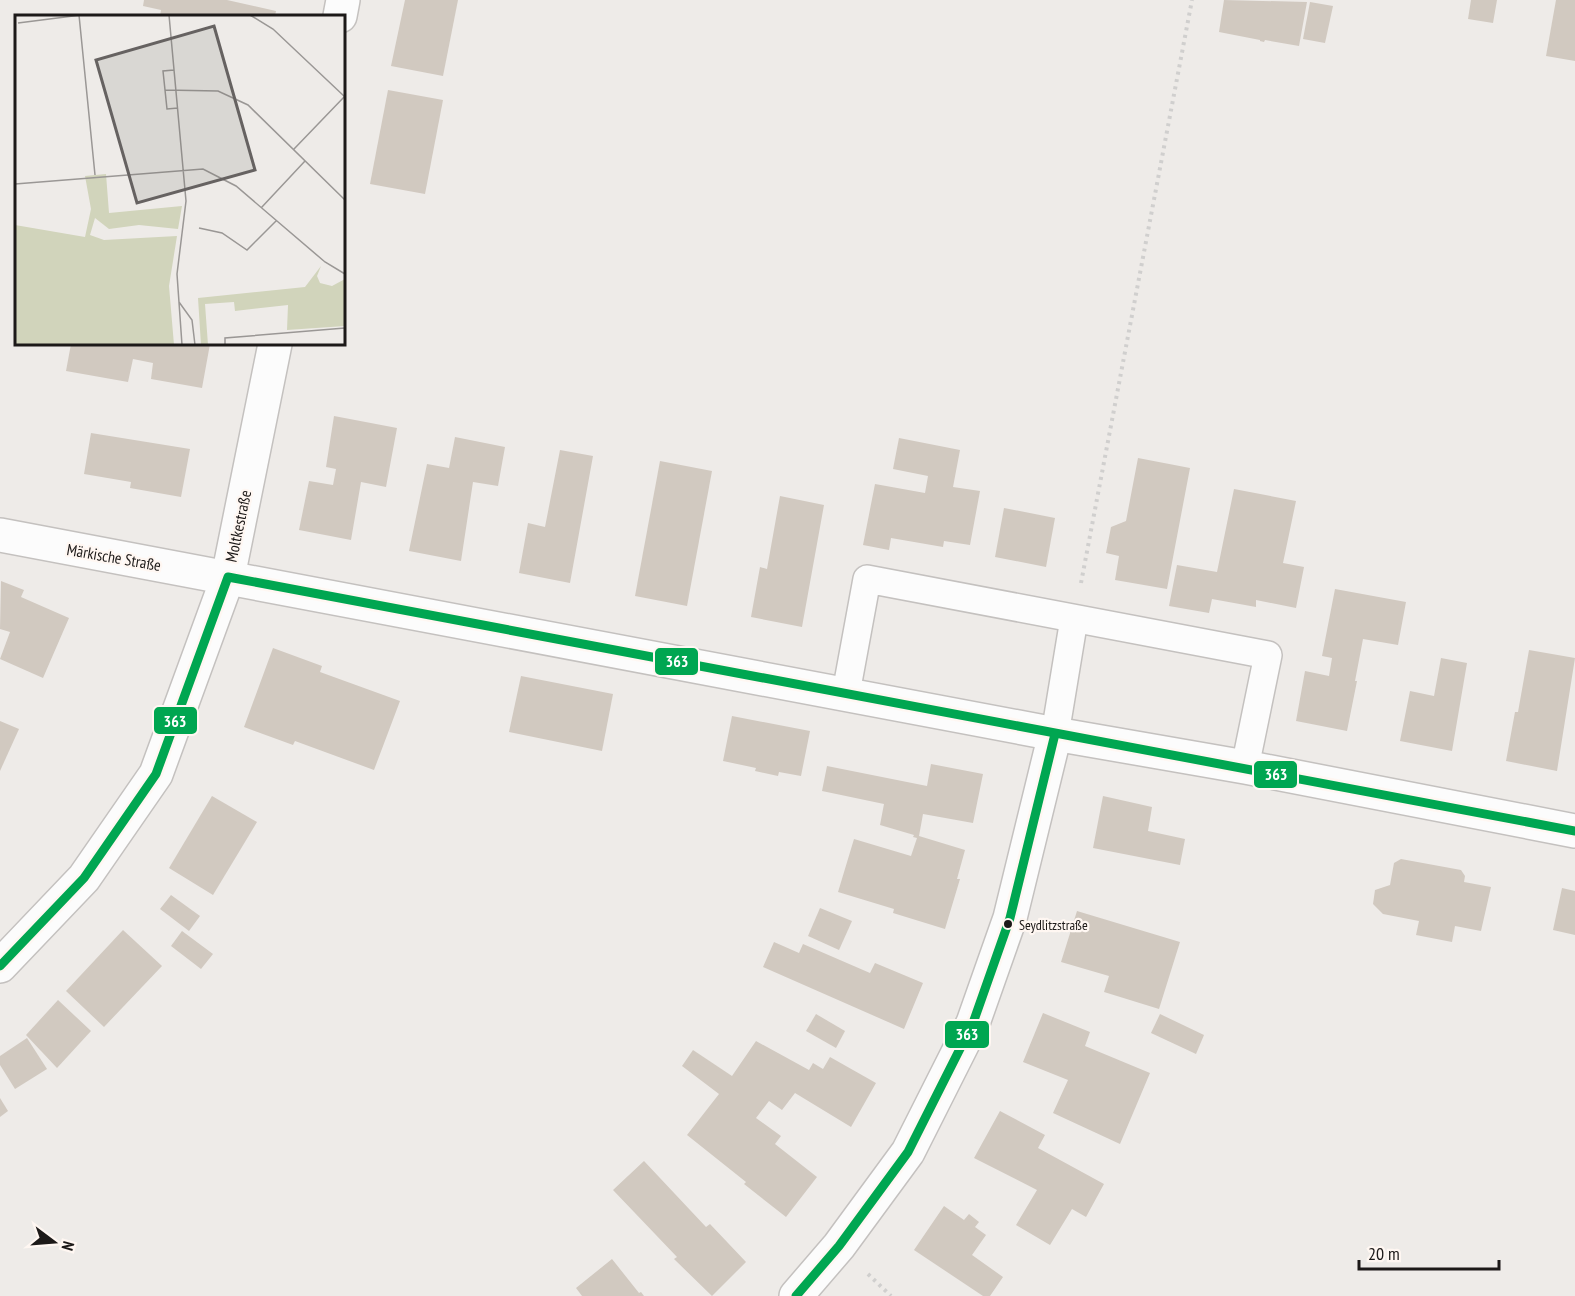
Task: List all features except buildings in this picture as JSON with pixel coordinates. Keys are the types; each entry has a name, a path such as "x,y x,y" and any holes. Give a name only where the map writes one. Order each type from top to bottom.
{"street":[{"path":"340,15 343,0"},
{"name":"Moltkestraße","path":"0,966 84,878 156,774 228,577 275,345"},
{"name":"Märkische Straße","path":"0,536 228,577"},
{"path":"228,577 1575,831"},
{"path":"796,1296 839,1246 908,1152 972,1023 1010,918 1055,734"}],"lane":[{"path":"846,693 867,579 1268,655 1245,767"},
{"path":"1055,734 1074,619"}],"path":[{"path":"1074,619 1192,0"}],"transit line":[{"name":"363","path":"0,966 84,878 156,774 228,577 1575,831"},
{"name":"363","path":"796,1296 839,1246 908,1152 973,1023 1010,918 1055,734"}],"place":[{"name":"Seydlitzstraße","path":"1008,924"}]}
